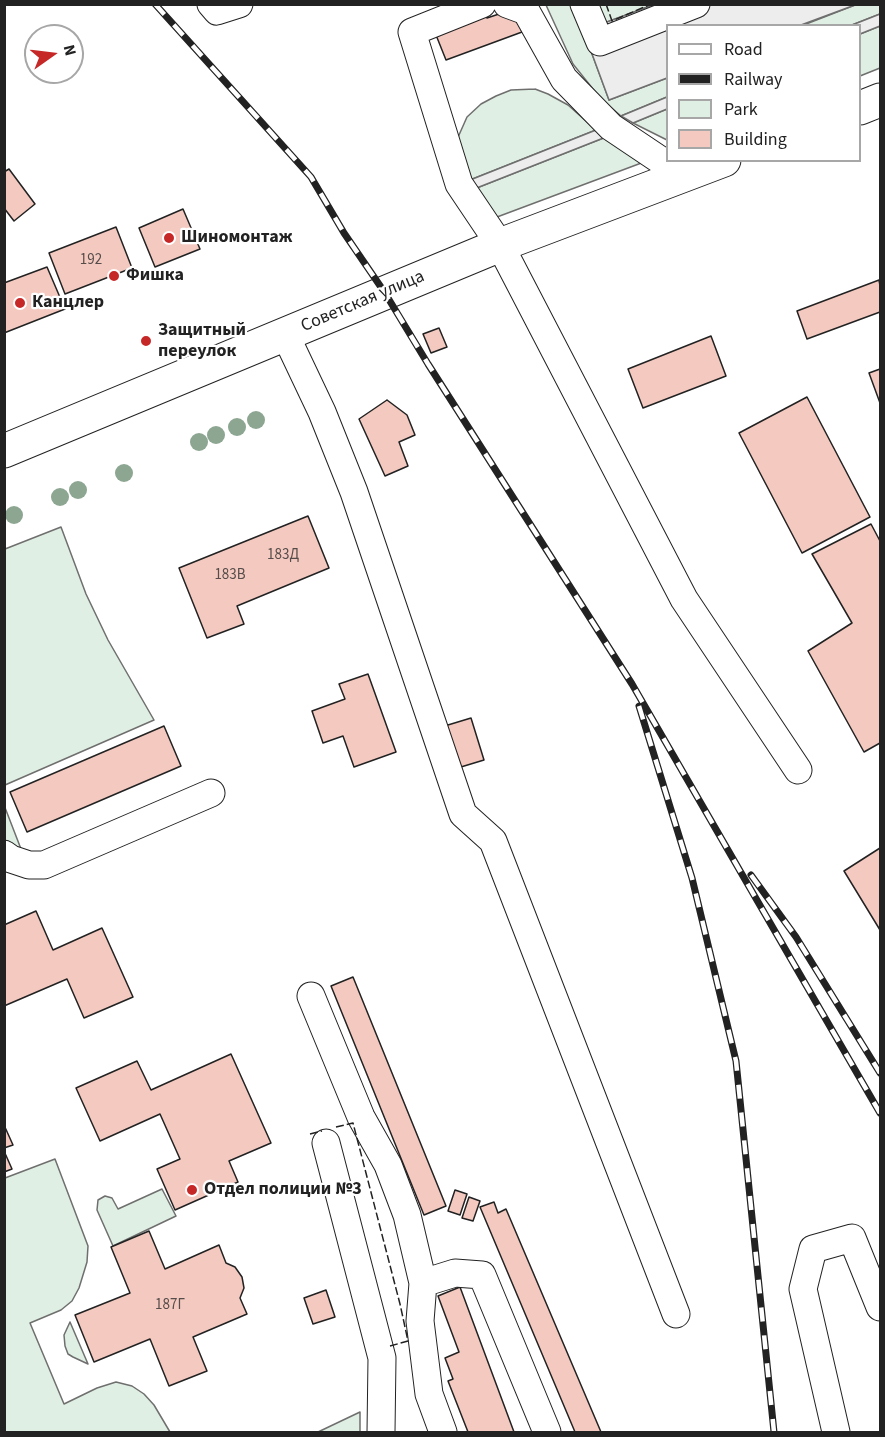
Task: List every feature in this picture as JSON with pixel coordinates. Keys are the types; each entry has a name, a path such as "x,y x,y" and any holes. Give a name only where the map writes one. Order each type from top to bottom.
{"main road":[{"name":"Советская улица","path":"4,451 500,245 719,162"}],"lane":[{"path":"211,4 217,12 239,4"},
{"path":"482,4 412,32 459,184 500,245 684,599 798,770"},
{"path":"507,4 526,11 564,79 611,127 684,176"},
{"path":"584,4 600,42 696,4"},
{"path":"285,334 322,412 354,492 463,814 493,841 676,1314"},
{"path":"4,854 29,865 44,865 211,793"},
{"path":"311,996 361,1117 388,1165 407,1215 423,1283 420,1321 429,1395 443,1432"},
{"path":"326,1143 382,1359 381,1432"},
{"path":"836,1432 803,1289 813,1249 852,1238 880,1307"},
{"path":"423,1283 455,1273 482,1275 547,1432"}],"green space":[{"path":"546,5 574,5 609,100 666,78 666,97 621,116 601,99 573,64"},
{"path":"593,5 653,5 604,22"},
{"path":"855,5 880,5 880,14 855,24 806,24"},
{"path":"880,26 880,68 861,76 861,34"},
{"path":"535,89 568,105 596,130 465,182 455,144 467,117 481,104 496,96 511,90"},
{"path":"666,109 666,140 633,123"},
{"path":"606,137 644,162 489,220 469,191"},
{"path":"61,527 86,594 108,640 154,720 5,785 5,549"},
{"path":"4,805 21,849 4,854"},
{"path":"55,1159 88,1246 87,1262 79,1288 72,1301 61,1310 30,1323 64,1404 97,1388 116,1382 132,1386 154,1405 170,1432 5,1432 5,1178"},
{"path":"162,1189 176,1216 113,1246 97,1210 98,1200 105,1196 112,1198 118,1209"},
{"path":"70,1322 88,1364 68,1354 64,1335"},
{"path":"360,1412 360,1432 318,1432"}],"shaded area":[{"path":"574,5 607,22 653,5 855,5 804,24 666,24 666,78 609,100"},
{"path":"880,14 880,26 861,34 861,24 855,24"},
{"path":"666,97 666,109 633,123 621,116"},
{"path":"596,130 606,137 469,191 465,182"}],"building":[{"path":"482,4 487,18 514,9 522,32 446,60 436,35"},
{"path":"9,169 35,204 14,221 4,208 4,172"},
{"name":"Шиномонтаж","path":"183,209 200,249 155,267 139,228"},
{"path":"116,227 132,268 65,294 49,253"},
{"path":"47,267 65,309 4,333 4,283"},
{"path":"879,280 880,312 807,339 797,311"},
{"path":"439,328 447,347 431,353 423,334"},
{"path":"711,336 726,376 643,408 628,369"},
{"path":"880,369 880,403 869,373"},
{"path":"807,397 870,517 802,553 739,433"},
{"path":"387,400 407,415 415,435 399,442 408,466 385,476 359,419"},
{"path":"308,516 329,568 237,606 244,624 207,638 179,568"},
{"path":"871,524 880,541 880,743 864,752 808,651 852,623 812,554"},
{"path":"368,674 396,752 354,767 343,736 323,743 312,711 345,699 339,684"},
{"path":"471,718 484,760 451,770 438,728"},
{"path":"164,726 181,766 27,832 10,792"},
{"path":"880,848 880,930 844,871"},
{"path":"36,911 53,950 102,928 133,997 84,1018 67,979 4,1006 4,925"},
{"path":"353,977 446,1206 424,1215 331,986"},
{"path":"231,1054 271,1143 229,1161 238,1182 175,1210 157,1169 180,1159 160,1114 100,1141 76,1088 137,1061 151,1090"},
{"path":"4,1125 13,1145 4,1148"},
{"path":"4,1151 12,1169 4,1172"},
{"path":"455,1190 467,1194 460,1215 448,1211"},
{"path":"469,1197 480,1201 473,1221 462,1218"},
{"path":"494,1202 498,1213 506,1209 601,1432 575,1432 480,1207"},
{"path":"149,1231 165,1269 219,1245 226,1263 235,1267 242,1277 244,1288 240,1298 247,1314 193,1337 207,1371 169,1386 150,1339 94,1362 75,1315 130,1293 111,1247"},
{"path":"460,1287 514,1432 468,1432 448,1381 453,1379 445,1358 459,1352 438,1296"},
{"path":"326,1290 335,1317 313,1324 304,1298"}],"railway":[{"path":"155,4 311,177 344,233 385,293 632,684 880,1113"},
{"path":"639,706 692,878 736,1061 774,1432"},
{"path":"751,875 796,937 880,1073"}],"fence":[{"path":"606,4 612,21 651,4"},
{"path":"336,1127 353,1123 400,1304 408,1341 390,1346"},
{"path":"310,1134 322,1131"}],"place":[{"name":"Шиномонтаж","path":"169,238"},
{"name":"Фишка","path":"114,276"},
{"name":"Канцлер","path":"20,303"},
{"name":"Защитный переулок","path":"146,341"},
{"name":"Отдел полиции №3","path":"192,1190"}]}
